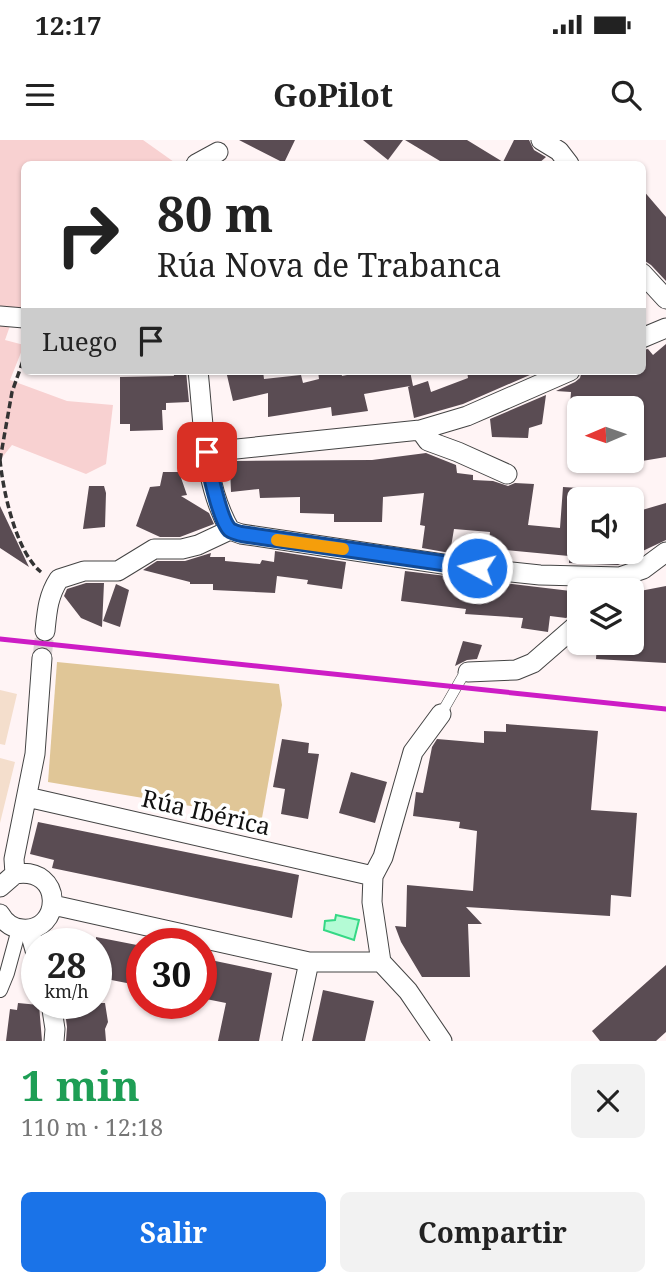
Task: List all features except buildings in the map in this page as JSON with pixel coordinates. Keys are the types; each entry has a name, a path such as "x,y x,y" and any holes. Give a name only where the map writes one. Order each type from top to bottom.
{"street":[{"path":"541,140 559,152 566,161"},
{"path":"202,161 218,152"},
{"path":"646,277 666,299"},
{"path":"0,316 21,318"},
{"path":"646,336 666,328"},
{"path":"198,375 208,470 230,530 241,534 456,566 568,578"},
{"path":"207,452 420,430 467,416 561,375"},
{"path":"420,430 428,441 507,474"},
{"path":"45,631 50,592 59,579 83,571 118,571 155,549 182,549 198,545 230,530"},
{"path":"624,578 663,560"},
{"path":"468,672 516,670 533,663 567,633"},
{"path":"26,928 44,921 53,905 52,895 43,879 34,874 8,880 35,754 42,658"},
{"path":"441,714 413,752 383,857 373,876 372,902 382,962 408,991 442,1041"},
{"name":"Rúa Ibérica","path":"27,797 373,876"},
{"path":"53,905 309,962 382,962"},
{"path":"0,914 11,926 21,928"},
{"path":"0,990 21,937"},
{"path":"292,1041 309,962"},
{"path":"53,1019 54,1041"}],"lane":[{"path":"441,714 464,674 468,672"}],"path":[{"path":"21,367 12,393 0,460 2,488 33,566 47,576 59,579"}],"shaded area":[{"path":"0,140 143,140 173,161 21,161 21,307 16,309 5,340 21,344 21,352 10,380 67,401 113,405 106,464 86,474 12,445 0,460"},
{"path":"57,662 279,684 282,705 262,818 48,782"},
{"path":"0,690 17,694 5,745 0,744"},
{"path":"0,758 15,762 0,823"},
{"path":"336,915 359,920 354,940 324,930 325,921 335,920"}],"tunnel":[{"path":"42,658 45,631"}],"railway":[{"path":"0,639 666,709"}],"slow traffic":[{"path":"277,540 343,549"}],"route":[{"path":"207,452 208,470 230,530 241,534 477,568"}]}
